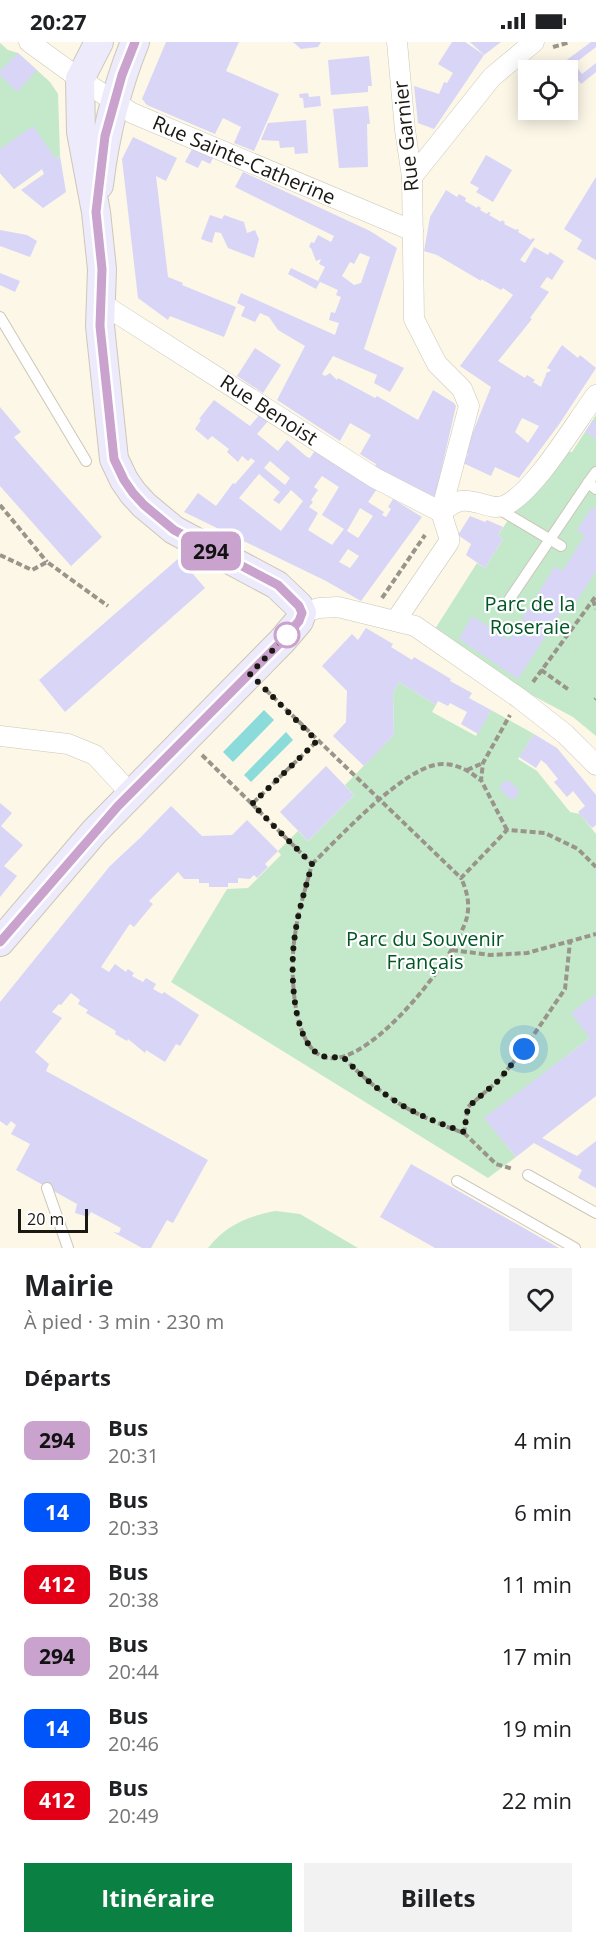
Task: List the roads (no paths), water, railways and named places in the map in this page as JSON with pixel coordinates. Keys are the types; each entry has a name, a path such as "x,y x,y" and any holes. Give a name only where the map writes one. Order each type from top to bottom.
{"street":[{"name":"Rue Sainte-Catherine","path":"29,42 132,113 413,231"},
{"path":"99,42 80,79 81,132 96,212 102,269 101,336 114,459 124,480 144,505 174,530 278,585 299,606 302,613"},
{"path":"96,212 102,154 114,102 135,42"},
{"name":"Rue Garnier","path":"397,42 412,177 414,319 437,364 462,389 469,406 441,512"},
{"path":"412,177 492,77 534,42"},
{"name":"Rue Benoist","path":"101,303 375,478 441,512"},
{"path":"396,620 449,542 441,512 460,501 495,507 505,506 532,485 596,394"},
{"path":"0,942 90,837 250,674 293,628 302,613 319,608 338,607 415,626 519,698 565,734 596,765"},
{"path":"0,736 68,744 95,755 130,794"}],"lane":[{"path":"0,317 86,461"},
{"path":"507,603 550,539 592,486 596,472"},
{"path":"495,507 561,546"},
{"path":"528,1175 596,1213"},
{"path":"457,1181 575,1248"},
{"path":"47,1188 68,1248"}],"water":[{"path":"264,710 274,720 233,762 223,752"},
{"path":"286,732 293,740 251,782 244,775"}],"park label":[{"name":"Parc de la Roseraie","path":"530,616"},
{"name":"Parc du Souvenir Français","path":"425,950"}]}
